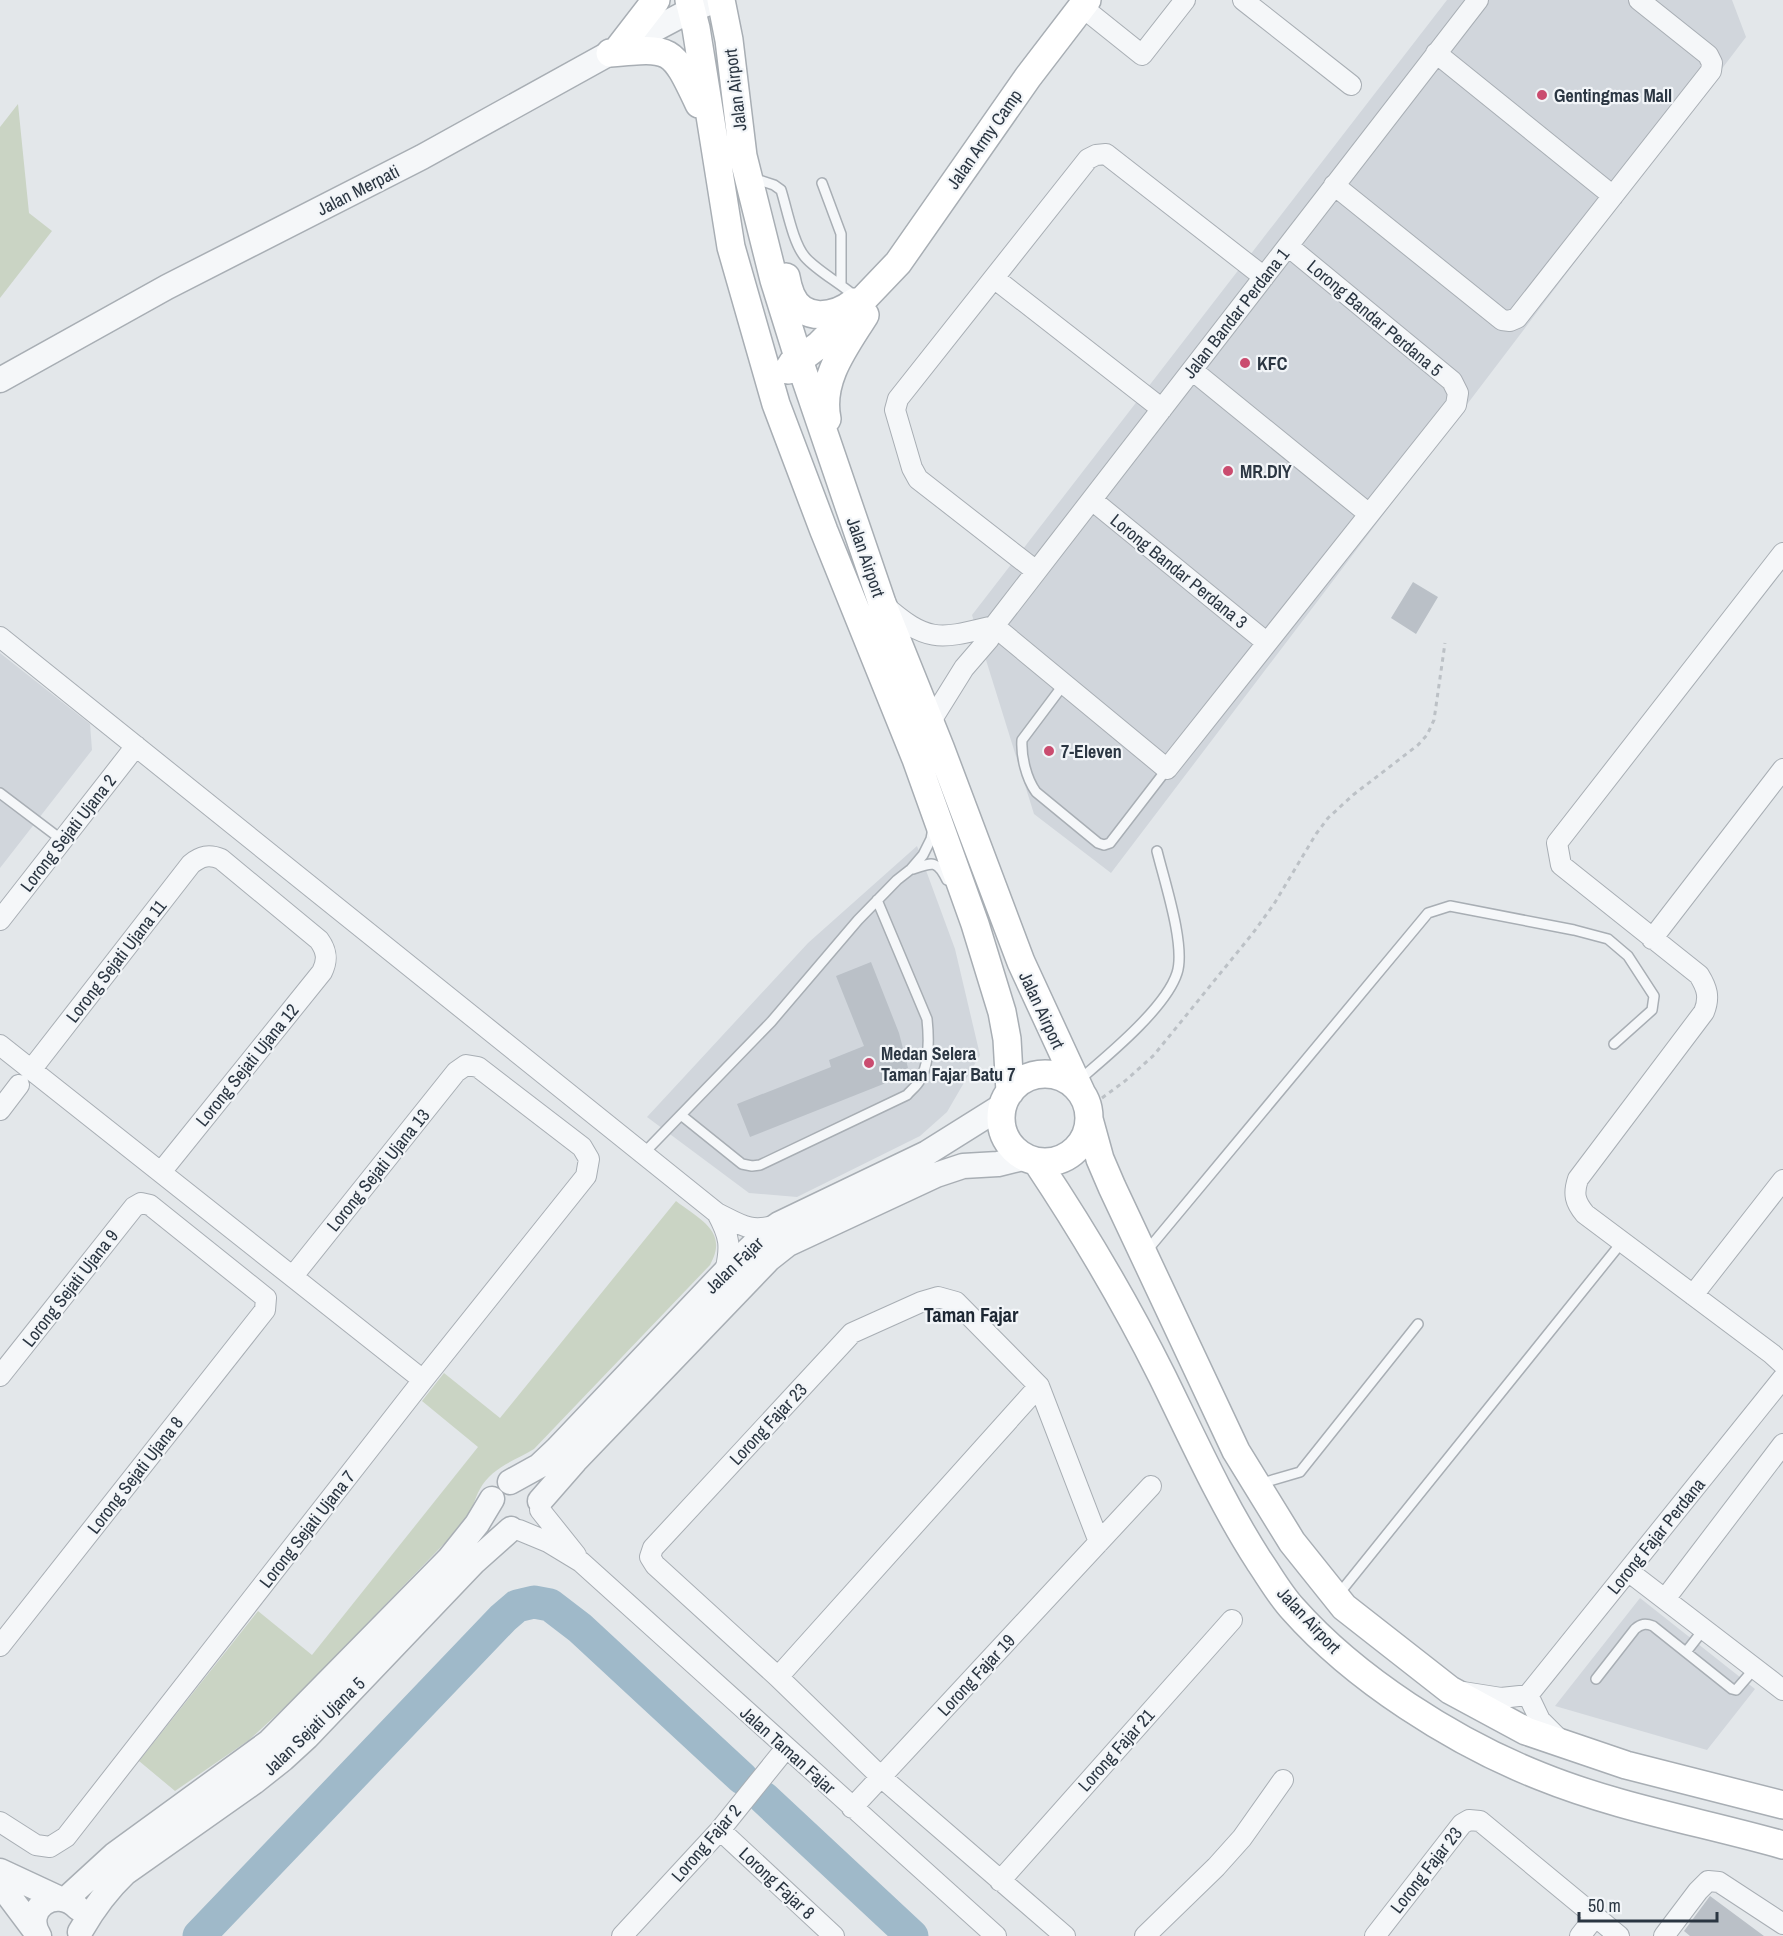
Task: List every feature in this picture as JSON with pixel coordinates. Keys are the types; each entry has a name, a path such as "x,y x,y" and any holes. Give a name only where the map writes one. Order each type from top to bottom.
{"main road":[{"path":"614,50 656,0"},
{"name":"Jalan Airport","path":"721,0 729,40 743,156 774,280 882,603 931,721 1021,962 1083,1100 1100,1159 1236,1451 1292,1542 1344,1607 1449,1690 1526,1731 1626,1765 1783,1805"},
{"name":"Jalan Airport","path":"699,3 712,132 731,247 776,404 933,806 975,924 1002,1012 1007,1039 1006,1099"},
{"name":"Jalan Army Camp","path":"890,271 1028,76 1084,4"},
{"path":"614,50 651,49 664,52 675,59 687,76 712,132"},
{"path":"740,128 792,297 796,303 803,309 822,316 841,312 850,291 890,271"},
{"path":"882,676 865,593 784,385 787,370 793,362 799,360 834,330 890,271"},
{"path":"852,513 853,490 827,418 824,401 826,386 853,333 890,271"},
{"path":"1045,1074 1065,1079 1083,1100 1086,1134 1079,1147 1067,1157 1053,1162 1030,1160 1012,1148 1004,1136 1000,1121 1006,1099 1025,1079 1045,1074"},
{"name":"Jalan Airport","path":"1030,1160 1067,1207 1142,1338 1218,1492 1242,1535 1292,1608 1348,1661 1418,1712 1459,1737 1539,1776 1616,1803 1783,1845"}],"street":[{"path":"1084,4 1142,55 1185,0"},
{"path":"1243,0 1351,85"},
{"name":"Jalan Bandar Perdana 1","path":"931,721 964,668 989,639 994,626 1478,0"},
{"path":"1334,186 1502,320 1510,321 1517,318 1711,70 1712,63 1708,55 1640,0"},
{"name":"Jalan Merpati","path":"0,380 167,287 422,157 699,3"},
{"path":"1436,53 1613,196"},
{"path":"1036,571 918,479 912,468 896,410 898,399 1088,159 1096,155 1107,154 1264,277"},
{"name":"Lorong Bandar Perdana 5","path":"1288,246 1452,381 1458,393 1456,405 1369,514"},
{"path":"994,278 1162,408"},
{"path":"882,603 901,620 928,635 940,637 994,626 1167,769 1369,514 1191,370"},
{"name":"Lorong Bandar Perdana 3","path":"1092,500 1266,642"},
{"path":"1783,553 1557,843 1561,865 1699,975 1708,992 1708,1002 1704,1012 1578,1179 1574,1196 1577,1205 1585,1214 1783,1364"},
{"path":"0,637 717,1213 748,1228 764,1229 779,1224"},
{"name":"Lorong Sejati Ujana 2","path":"0,920 136,746"},
{"path":"1652,939 1783,769"},
{"name":"Lorong Sejati Ujana 11","path":"0,1110 191,864 205,856 214,856 230,867 319,940 326,955"},
{"name":"Lorong Sejati Ujana 12","path":"161,1173 321,972 326,964 326,955"},
{"path":"0,1045 26,1077 161,1173 423,1380"},
{"name":"Lorong Sejati Ujana 13","path":"293,1276 456,1072 466,1065 478,1067 582,1147 589,1159"},
{"name":"Jalan Fajar","path":"510,1482 539,1466 551,1455 725,1272 765,1234 779,1224 927,1153 1006,1099"},
{"name":"Lorong Sejati Ujana 7","path":"0,1822 36,1845 50,1847 66,1837 423,1380 586,1176 589,1159"},
{"name":"Jalan Fajar","path":"540,1506 575,1461 761,1268 788,1244 936,1175 963,1167 1030,1160"},
{"path":"1693,1295 1783,1180"},
{"name":"Lorong Sejati Ujana 8","path":"0,1646 265,1310 267,1302 263,1295 150,1205 141,1203"},
{"name":"Lorong Sejati Ujana 9","path":"0,1376 134,1207 141,1203"},
{"path":"717,1213 727,1230 729,1240 730,1251 725,1272"},
{"name":"Lorong Fajar 23","path":"778,1677 655,1565 650,1557 654,1548 852,1333 921,1302 938,1297 956,1302 1039,1386"},
{"name":"Lorong Fajar Perdana","path":"1528,1695 1783,1378"},
{"path":"1065,1936 881,1777 778,1677 1039,1386 1099,1542"},
{"path":"1665,1599 1783,1444"},
{"path":"518,1481 533,1487 540,1506 581,1562 548,1542 497,1521 493,1515 492,1499 502,1485 518,1481"},
{"name":"Lorong Fajar 19","path":"852,1808 1150,1486"},
{"name":"Jalan Sejati Ujana 5","path":"38,1934 35,1917 43,1904 62,1899 114,1855 269,1742 449,1559 477,1524 492,1499"},
{"path":"515,1530 533,1523 540,1506"},
{"name":"Jalan Sejati Ujana 5","path":"79,1934 91,1911 107,1890 125,1873 254,1782 307,1737 474,1562 515,1530"},
{"name":"Jalan Taman Fajar","path":"581,1562 996,1936"},
{"path":"1628,1571 1783,1690"},
{"name":"Lorong Fajar 21","path":"1000,1881 1232,1620"},
{"path":"1449,1690 1501,1698 1528,1695 1540,1720 1565,1744"},
{"name":"Lorong Fajar 2","path":"622,1936 720,1830 786,1748"},
{"path":"1145,1936 1216,1868 1242,1838 1283,1780"},
{"name":"Lorong Fajar 23","path":"1375,1936 1462,1824 1469,1820 1480,1821 1595,1917"},
{"path":"1692,1823 1783,1855"},
{"name":"Lorong Fajar 8","path":"720,1830 828,1934"},
{"path":"0,1871 62,1899 78,1909 82,1924 79,1934"},
{"path":"1664,1936 1708,1881 1719,1882 1783,1924"},
{"path":"0,1888 9,1896 38,1934"},
{"path":"1580,1936 1595,1917 1619,1936"}],"lane":[{"path":"756,179 781,190 800,250 807,259 850,291"},
{"path":"822,183 841,234 850,291"},
{"path":"1064,684 1022,740 1030,783 1036,792 1098,843 1104,845 1110,843 1167,769"},
{"path":"0,793 62,840"},
{"path":"643,1154 771,1022 858,920 923,855 931,839 933,806"},
{"path":"1083,1100 1126,1039 1165,996 1178,972 1179,948 1157,851"},
{"path":"911,869 929,863 938,865 975,924"},
{"path":"681,1115 742,1164 760,1165 907,1095 920,1082 925,1068 927,1019 877,900"},
{"path":"1144,1254 1428,913 1450,906 1574,930 1608,939 1628,956 1654,996 1652,1010 1614,1044"},
{"path":"1336,1597 1622,1242"},
{"path":"1257,1485 1300,1472 1418,1324"},
{"path":"1596,1679 1641,1625 1646,1623 1653,1626 1732,1689 1736,1690 1740,1687 1755,1668"},
{"path":"1686,1652 1704,1629"}],"path":[{"path":"1083,1100 1108,1095 1154,1055 1274,904 1328,818 1353,795 1418,745 1427,735 1434,720 1445,644"}],"shaded area":[{"path":"1447,0 1732,0 1746,37 1111,873 1034,814 972,615"},
{"path":"0,653 90,724 92,750 0,868"},
{"path":"917,846 955,949 980,1055 947,1112 920,1136 797,1197 749,1193 647,1117 808,943"},
{"path":"1640,1598 1755,1689 1707,1750 1555,1706"}],"green space":[{"path":"18,104 29,213 52,231 0,298 0,127"},
{"path":"676,1201 709,1227 714,1235 715,1253 710,1265 534,1449 490,1476 478,1493 467,1520 298,1695 249,1740 175,1791 139,1761 258,1611 312,1655 478,1447 422,1401 444,1373 500,1418"}],"building":[{"path":"1413,582 1438,597 1416,634 1391,618"},
{"path":"871,962 899,1033 908,1068 896,1079 750,1137 737,1104 831,1067 829,1060 864,1046 836,976"},
{"path":"1710,1896 1764,1936 1690,1936 1684,1931"}],"waterway":[{"path":"199,1936 517,1606 534,1602 550,1605 580,1628 742,1778"},
{"path":"764,1798 912,1936"}],"place":[{"name":"Gentingmas Mall","path":"1542,95"},
{"name":"KFC","path":"1245,363"},
{"name":"MR.DIY","path":"1228,471"},
{"name":"7-Eleven","path":"1049,751"},
{"name":"Medan Selera Taman Fajar Batu 7","path":"869,1063"}],"district":[{"name":"Taman Fajar","path":"971,1314"}]}
